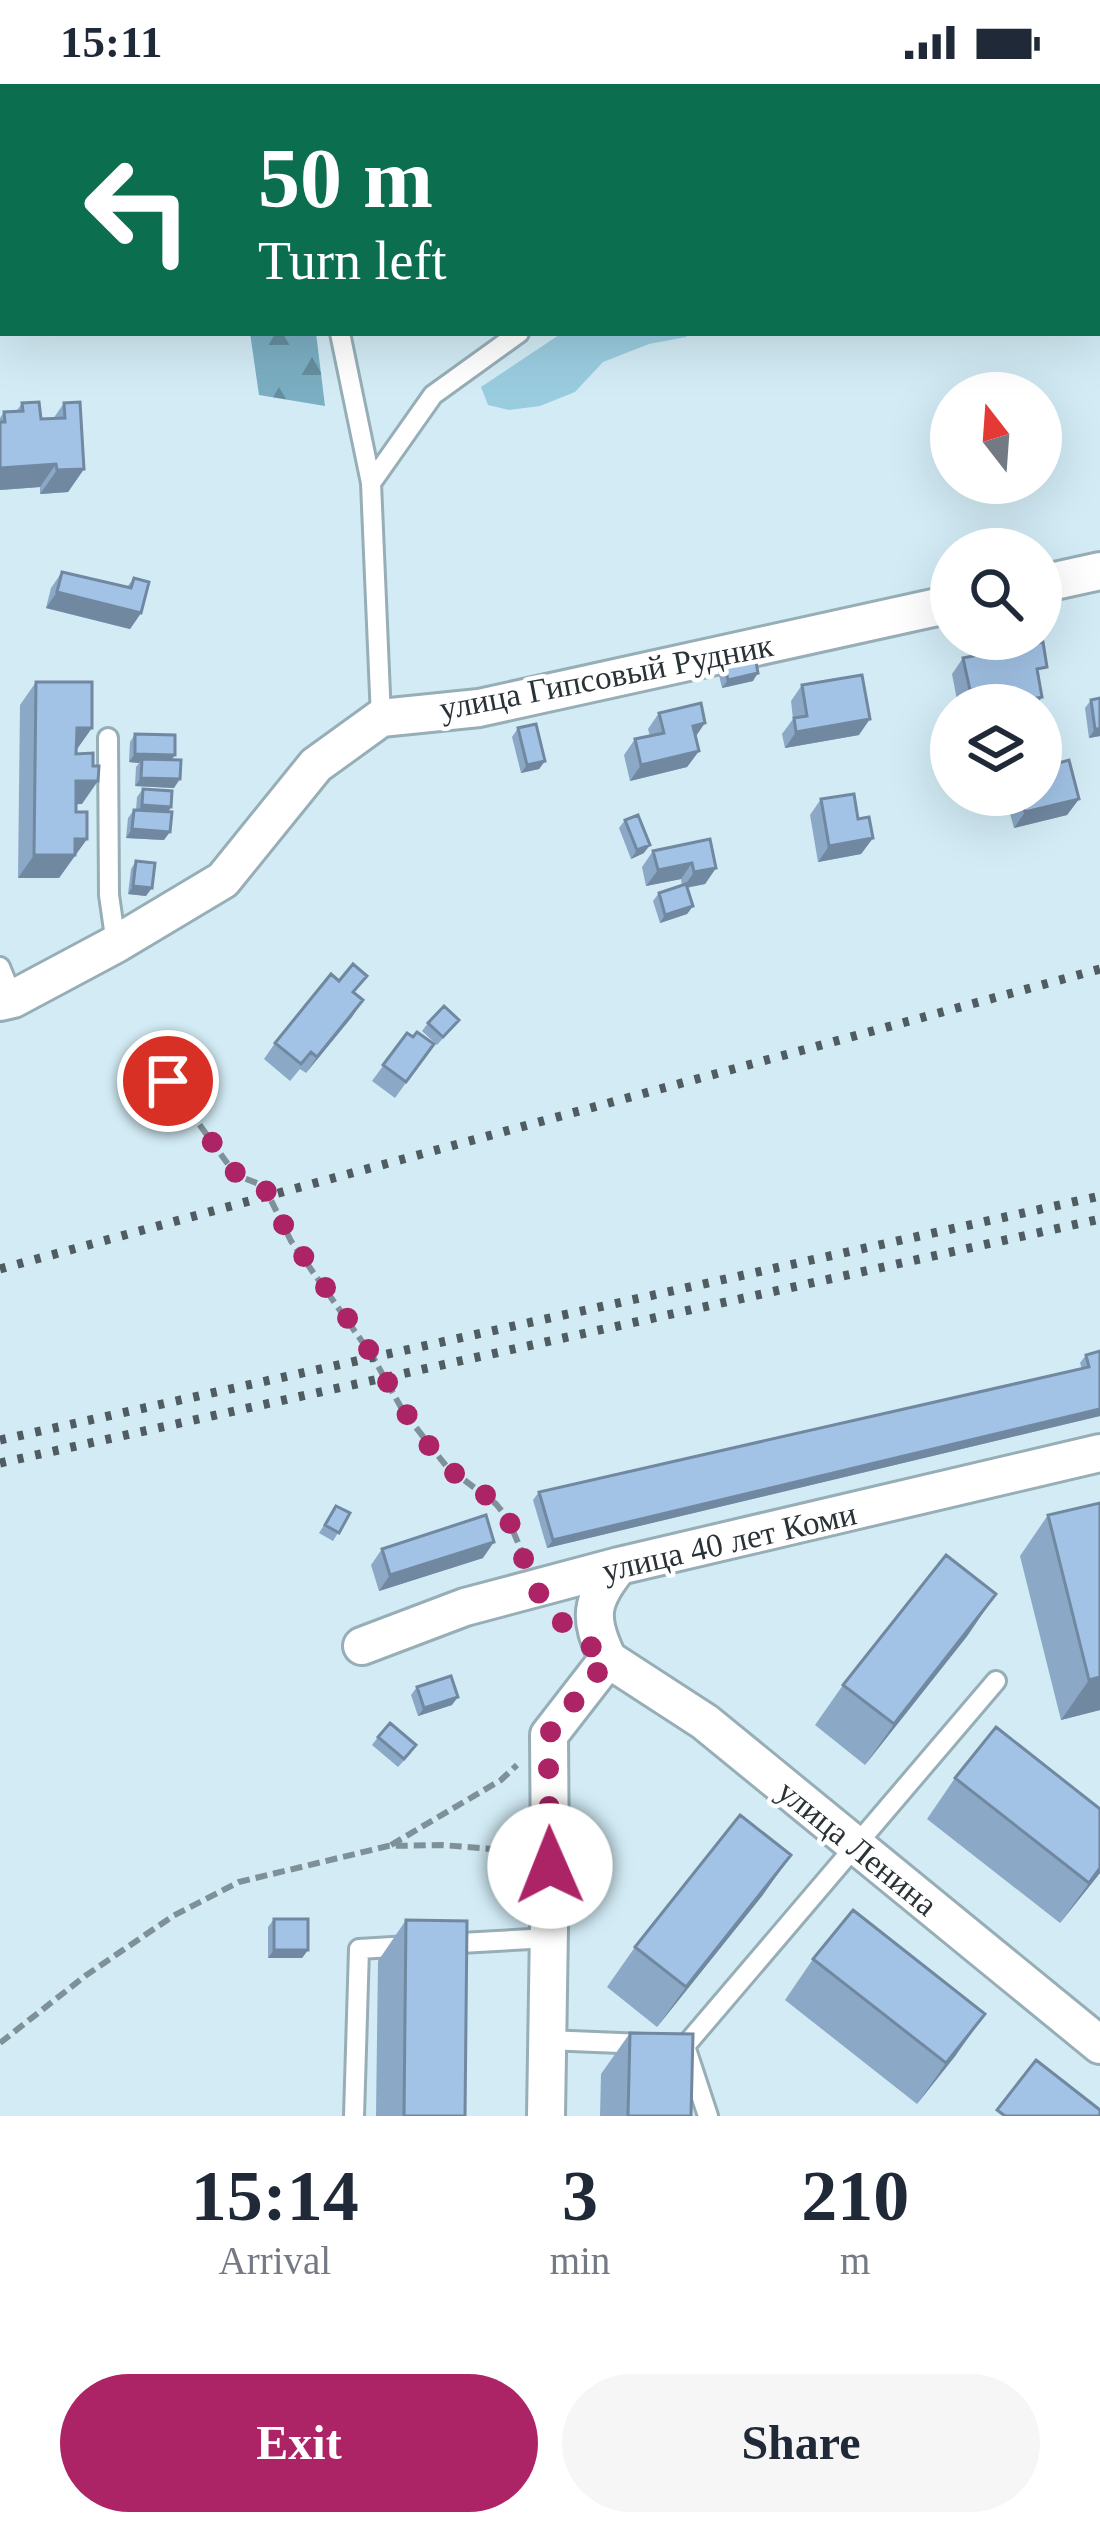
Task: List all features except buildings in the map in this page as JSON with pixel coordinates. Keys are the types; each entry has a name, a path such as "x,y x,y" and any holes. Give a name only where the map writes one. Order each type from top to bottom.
{"street":[{"path":"1062,579 1100,571"},
{"name":"улица Гипсовый Рудник","path":"381,718 479,708 930,609"},
{"path":"4,989 116,944 223,880 316,765 381,718"},
{"name":"улица 40 лет Коми","path":"362,1646 465,1607 620,1566 1100,1453"},
{"path":"546,2116 548,1735 608,1659 594,1622 594,1603 620,1566"},
{"name":"улица Ленина","path":"608,1659 706,1722 1100,2045"}],"lane":[{"path":"341,336 370,483 381,718"},
{"path":"370,483 433,395 515,336"},
{"path":"108,738 109,895 116,944"},
{"path":"685,2046 996,1681"},
{"path":"354,2116 359,1949 549,1938"},
{"path":"547,2040 685,2046"},
{"path":"685,2046 707,2116"}],"path":[{"path":"168,1081 230,1167 264,1186 291,1240 373,1357 403,1412 447,1467 496,1504 508,1519 536,1588"},
{"path":"388,1846 501,1780 548,1735"},
{"path":"0,2044 85,1976 173,1916 239,1882 388,1846 504,1850 550,1866"}],"shaded area":[{"path":"558,336 687,336 649,344 603,362 575,392 540,406 509,410 488,405 481,387"}],"green space":[{"path":"250,336 316,336 325,406 259,395"}],"railway":[{"path":"0,1269 1100,969"},
{"path":"0,1440 1100,1196"},
{"path":"0,1463 1100,1219"}],"route":[{"path":"168,1081 230,1167 264,1186 291,1240 373,1357 403,1412 447,1467 496,1504 508,1519 536,1588 559,1621 608,1659 548,1735 550,1866"}]}
